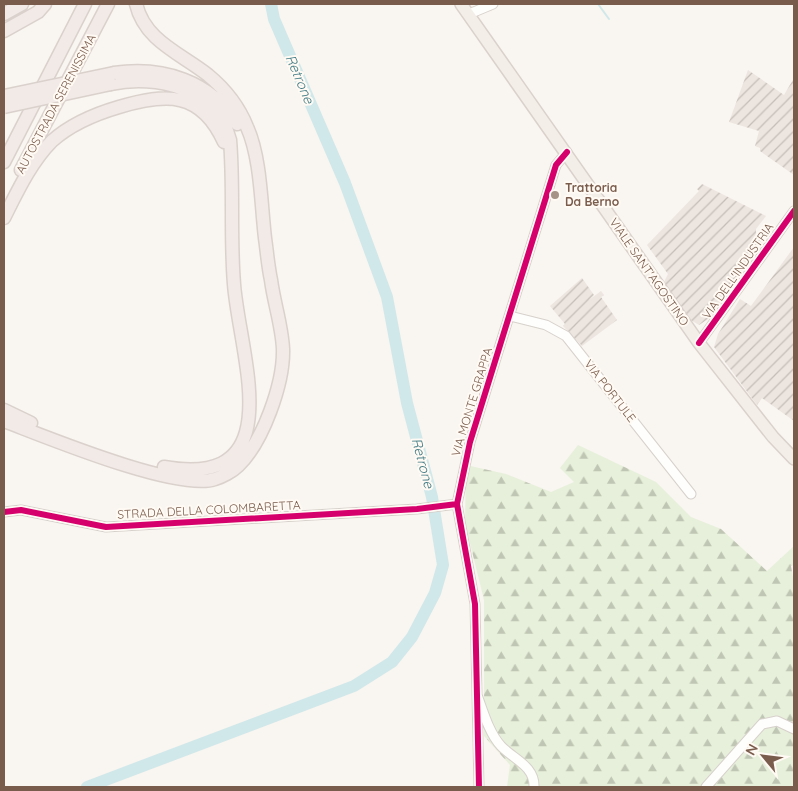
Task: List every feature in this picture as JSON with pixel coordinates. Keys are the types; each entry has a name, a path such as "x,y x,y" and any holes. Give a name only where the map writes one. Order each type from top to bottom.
{"highway":[{"path":"4,14 22,4"},
{"path":"4,31 38,12 45,4"},
{"name":"AUTOSTRADA SERENISSIMA","path":"4,162 85,4"},
{"name":"AUTOSTRADA SERENISSIMA","path":"4,203 108,4"},
{"path":"4,421 77,449 155,473 196,482 214,479 237,468 252,450 271,408 280,379 283,350 270,280 255,159 248,128 229,96 208,76 156,38 142,21 136,4"},
{"path":"4,148 78,17"},
{"path":"4,107 136,70 162,73 187,80 208,91 233,116 255,159"},
{"path":"4,96 113,78 157,81 187,90 219,115 227,130 231,183 234,284 251,395 246,434 235,452 220,464 202,470 161,466 112,453 44,429 4,410"},
{"path":"4,218 36,161 54,140 68,129 92,116 155,97 176,98 186,101 203,111 212,120 226,148 231,183"}],"main road":[{"name":"VIALE SANT'AGOSTINO","path":"461,4 567,152 699,343 773,437 794,460"}],"street":[{"path":"469,14 493,4"},
{"name":"VIA MONTE GRAPPA","path":"479,787 475,691 475,604 456,504 470,442 556,165 567,152"},
{"name":"VIA DELL'INDUSTRIA","path":"699,343 794,211"},
{"name":"VIA PORTULE","path":"510,316 546,325 566,336 691,494"},
{"name":"STRADA DELLA COLOMBARETTA","path":"4,512 21,510 106,527 417,509 456,504"},
{"path":"475,691 497,742 529,770 533,776 534,787"},
{"path":"706,787 762,724 777,721 794,729"}],"shaded area":[{"path":"748,70 784,95 794,78 794,175 755,146 759,131 729,122"},
{"path":"702,184 766,216 756,229 756,238 762,242 708,319 699,325 689,319 664,282 668,274 647,245 699,191 697,189"},
{"path":"794,247 794,421 762,398 757,405 714,347 718,334 740,299 751,306"},
{"path":"582,278 594,295 589,300 601,291 604,295 601,297 617,320 582,346 563,326 565,324 550,306"}],"green space":[{"path":"578,445 656,482 691,517 721,529 767,571 794,546 794,565 791,566 794,583 794,787 507,787 510,765 484,736 484,600 465,523 466,465 506,474 551,492 574,482 560,468"}],"waterway":[{"name":"Retrone","path":"87,787 354,686 392,662 412,637 435,593 443,565 432,497 407,403 387,297 345,183 274,19 271,4"},
{"path":"598,4 609,19"}],"cycle path":[{"path":"479,787 475,604 457,504 470,442 556,165 567,152"},
{"path":"699,343 794,211"},
{"path":"4,512 21,510 106,527 417,509 457,504"}],"place":[{"name":"Trattoria Da Berno","path":"555,195"}]}
